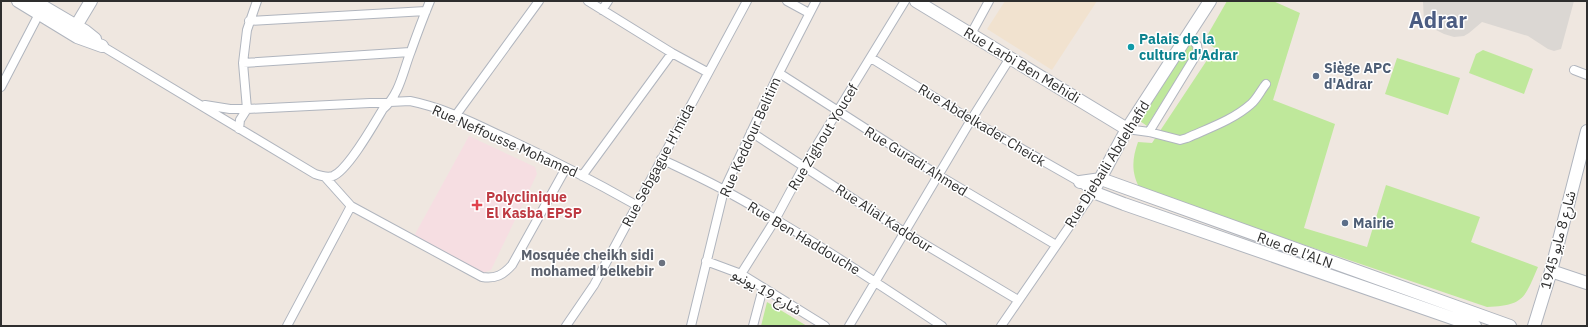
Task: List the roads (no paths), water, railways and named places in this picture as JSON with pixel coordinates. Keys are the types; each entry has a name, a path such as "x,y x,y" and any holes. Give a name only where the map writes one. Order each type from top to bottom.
{"street":[{"path":"18,1 77,36 102,46"},
{"path":"34,1 76,26 102,46 239,129 315,174 325,177 332,176 342,170 384,109 391,102 400,83 410,52 430,1"},
{"path":"76,26 91,1"},
{"path":"239,129 240,120 247,109 243,64 249,21 257,1"},
{"path":"456,115 539,1"},
{"path":"588,1 672,53 707,72"},
{"path":"602,10 608,1"},
{"path":"787,1 809,13"},
{"name":"Rue Keddour Belitim","path":"691,326 724,190 779,73 816,1"},
{"name":"Rue Zighout Youcef","path":"741,274 775,220 804,166 905,1"},
{"name":"Rue Larbi Ben Mehidi","path":"916,1 1127,129"},
{"path":"971,34 989,1"},
{"name":"Rue Djebaili Abdelhafid","path":"1000,326 1093,192 1127,129 1210,1"},
{"name":"Rue Sebgague H'mida","path":"566,326 594,284 745,2"},
{"path":"249,21 426,11"},
{"path":"1,87 39,14"},
{"path":"1149,132 1198,52 1198,45 1188,36"},
{"path":"243,64 410,52"},
{"path":"582,176 672,53"},
{"name":"Rue Abdelkader Cheick","path":"871,58 971,120 1080,182 1093,192"},
{"path":"849,326 971,120 1010,58"},
{"path":"1574,70 1587,75"},
{"name":"Rue Guradi Ahmed","path":"779,73 938,175 1056,245"},
{"path":"1127,129 1149,132 1180,140 1187,138 1242,111 1252,103 1266,84"},
{"name":"Rue Neffousse Mohamed","path":"198,104 220,108 247,109 410,101 420,103 456,115 527,148 636,205"},
{"name":"شارع 8 مايو 1945","path":"1534,326 1551,271 1587,131"},
{"name":"Rue Alial Kaddour","path":"751,132 904,232 1018,300"},
{"name":"Rue Ben Haddouche","path":"661,159 724,190 775,220 876,282 942,326"},
{"path":"325,177 351,206 482,277 489,278 500,276 512,265 566,168"},
{"name":"Rue de l'ALN","path":"1080,182 1101,179 1510,326"},
{"name":"Rue de l'ALN","path":"1093,192 1296,265 1474,326"},
{"path":"287,326 351,206"},
{"path":"1296,265 1300,251"},
{"name":"شارع 19 يونيو","path":"706,261 741,274 825,326"},
{"path":"1551,271 1587,283"},
{"path":"753,326 763,288"}],"place":[{"name":"Palais de la culture d'Adrar","path":"1131,47"},
{"name":"Siège APC d'Adrar","path":"1316,76"},
{"name":"Polyclinique El Kasba EPSP","path":"477,205"},
{"name":"Mairie","path":"1345,223"},
{"name":"Mosquée cheikh sidi mohamed belkebir","path":"662,263"}],"district":[{"name":"Adrar","path":"1438,19"}]}
